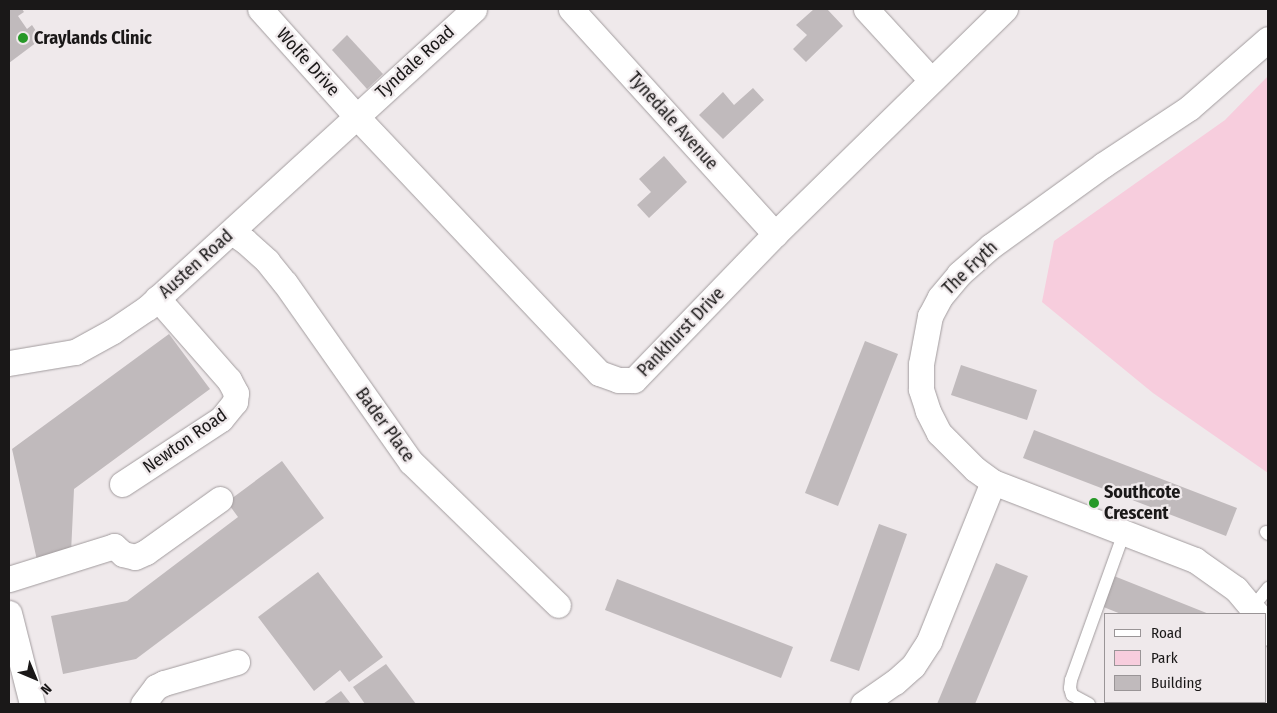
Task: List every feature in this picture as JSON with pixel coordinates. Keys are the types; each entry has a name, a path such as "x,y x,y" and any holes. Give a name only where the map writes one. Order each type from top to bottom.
{"street":[{"name":"Wolfe Drive","path":"260,9 356,116"},
{"name":"Tyndale Road","path":"356,116 474,9"},
{"name":"Tynedale Avenue","path":"571,9 775,234"},
{"path":"866,9 930,80"},
{"name":"Pankhurst Drive","path":"356,116 599,373 618,380 634,380 775,234 930,80 1005,9"},
{"name":"The Fryth","path":"1254,611 1236,589 1195,560 993,482 975,469 939,433 928,411 921,388 924,341 930,316 940,297 959,274 991,246 1103,165 1189,108 1268,38"},
{"name":"Austen Road","path":"9,364 75,352 113,331 158,298 356,116"},
{"name":"Bader Place","path":"229,234 236,235 245,241 267,261 285,283 411,462 558,605"},
{"name":"Newton Road","path":"122,484 221,419 235,402 236,393 228,380 158,298"},
{"path":"863,704 895,682 913,666 929,641 993,482"},
{"path":"9,579 114,546 123,554 134,556 146,552 220,499"},
{"path":"9,613 32,704"},
{"path":"143,704 156,687 164,683 237,662"}],"lane":[{"path":"1089,704 1072,695 1070,688 1071,680 1124,532"},
{"path":"1254,611 1268,588"}],"green space":[{"path":"1268,76 1268,473 1153,393 1042,302 1054,241 1225,120"}],"building":[{"name":"Craylands Clinic","path":"9,9 22,9 24,12 18,16 27,29 32,25 38,34 37,42 9,63"},
{"path":"814,9 827,9 843,26 806,62 793,49 807,35 796,25"},
{"path":"347,35 383,74 367,89 332,50"},
{"path":"753,88 764,100 723,139 699,115 723,92 734,105"},
{"path":"664,156 687,182 649,218 637,205 651,192 639,179"},
{"path":"169,334 210,389 74,489 71,553 37,560 12,449"},
{"path":"865,341 898,354 838,506 805,493"},
{"path":"961,365 1037,390 1027,420 951,395"},
{"path":"1034,430 1237,508 1226,536 1023,458"},
{"path":"282,461 324,518 136,659 63,674 51,616 127,601 238,517 227,502"},
{"path":"879,524 907,534 859,671 830,661"},
{"path":"996,563 1028,576 975,704 937,704"},
{"path":"318,572 383,657 349,682 340,670 314,691 258,617"},
{"path":"1114,576 1206,613 1118,613 1101,606"},
{"path":"617,579 793,647 781,678 605,610"},
{"path":"386,664 416,704 365,704 353,687"},
{"path":"341,691 351,704 323,704"},
{"path":"1214,703 1244,703 1243,704"}],"place":[{"name":"Craylands Clinic","path":"23,38"},
{"name":"Southcote Crescent","path":"1094,503"}]}
